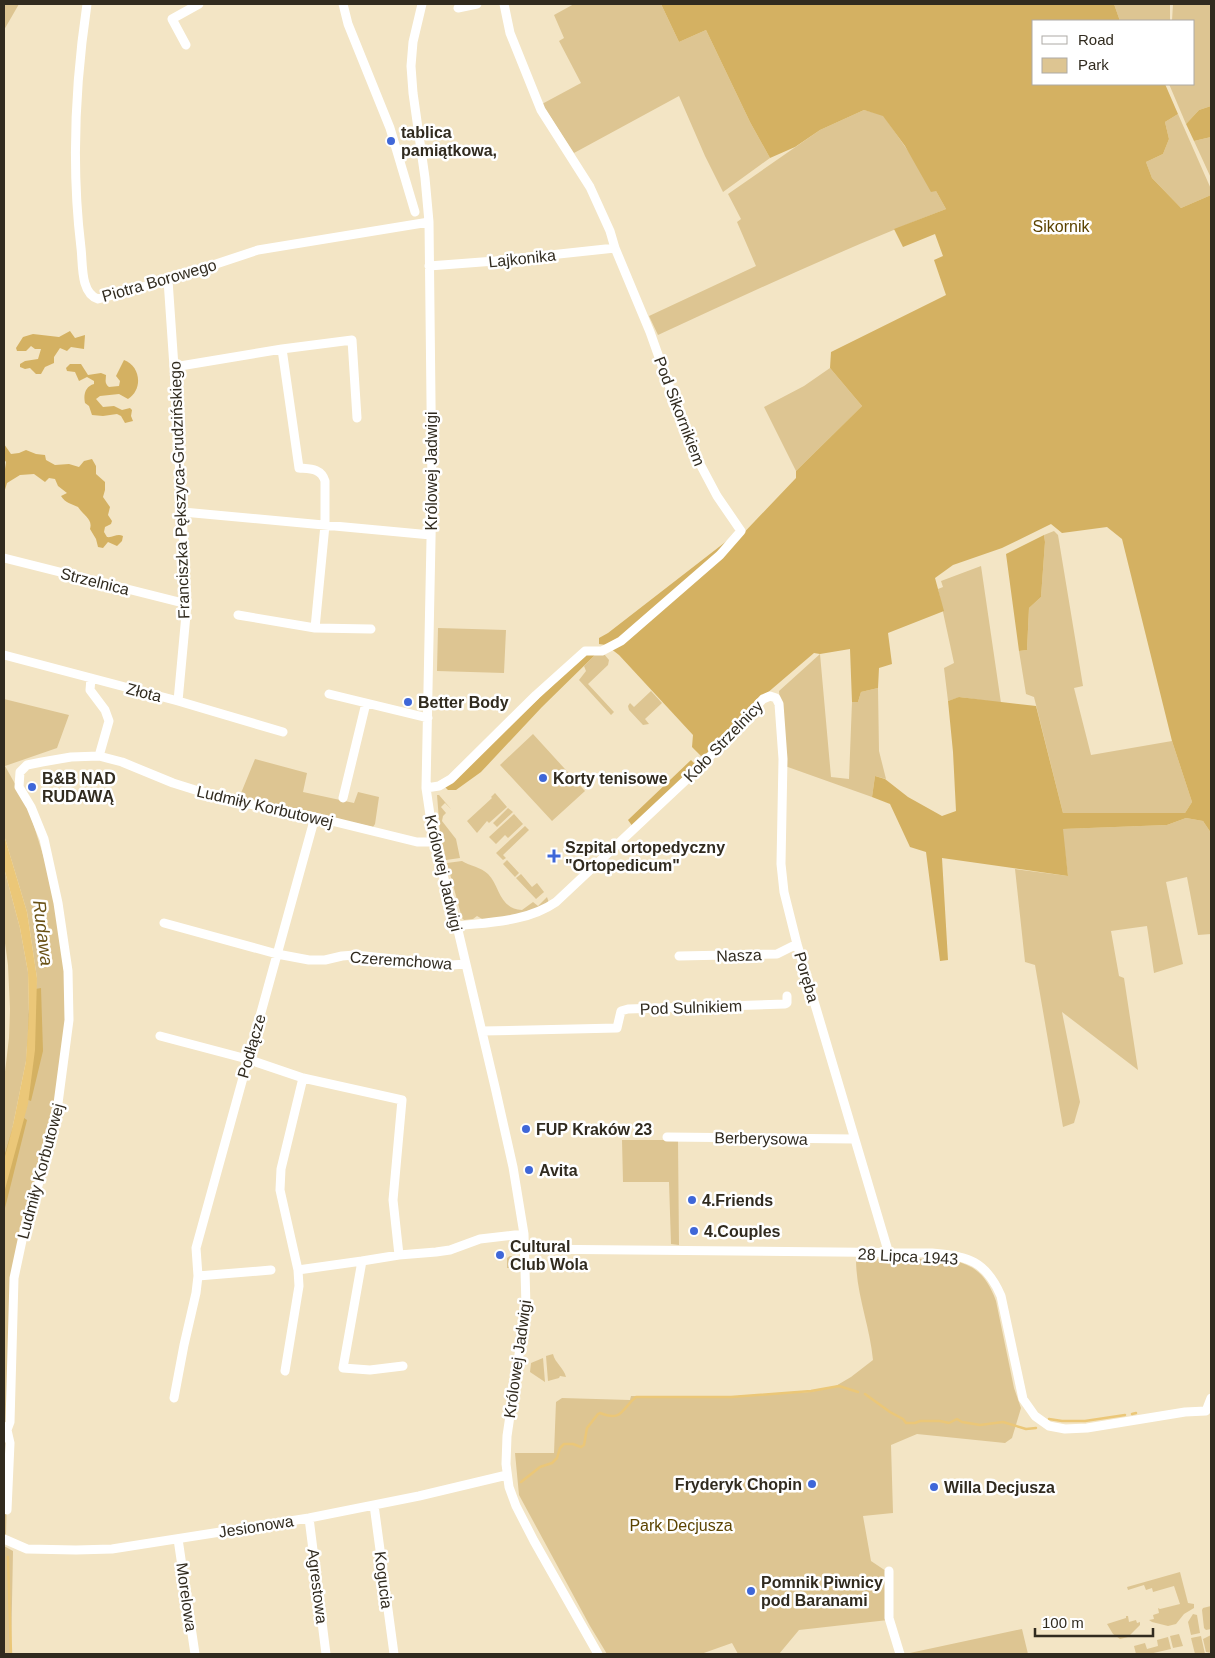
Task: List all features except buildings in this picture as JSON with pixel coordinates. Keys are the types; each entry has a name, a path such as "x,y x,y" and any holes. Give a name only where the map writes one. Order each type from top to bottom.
{"street":[{"name":"Piotra Borowego","path":"87,4 76,102 75,162 76,205 84,279 88,292 92,297 98,299 168,280 258,250 429,222"},
{"path":"186,45 172,19 199,4"},
{"path":"343,4 350,30 390,128 415,212"},
{"name":"Królowej Jadwigi","path":"422,4 415,28 411,66 429,222 432,451 426,788 434,842 457,926 482,1031 512,1167 524,1234 526,1307 508,1423 506,1464 509,1487 516,1506 534,1541 598,1654"},
{"path":"458,8 477,4"},
{"name":"Pod Sikornikiem","path":"426,788 439,786 451,779 585,651 602,651 621,641 720,555 741,531 717,496 692,447 650,332 615,248 610,231 590,187 541,110 510,34 504,4"},
{"name":"Lajkonika","path":"429,266 486,262 615,248"},
{"name":"Franciszka Pększyca-Grudzińskiego","path":"168,280 187,604 178,701"},
{"path":"174,367 282,349 352,340 357,418"},
{"path":"282,349 299,468 318,470 323,474 325,481 325,525 315,628"},
{"path":"183,512 431,535"},
{"name":"Strzelnica","path":"4,558 187,604"},
{"path":"238,614 315,628 372,630"},
{"name":"Złota","path":"4,654 284,732"},
{"path":"91,678 90,690 105,710 109,720 99,756"},
{"path":"329,694 428,718"},
{"name":"Koło Strzelnicy","path":"457,926 526,916 556,902 702,765 763,699 770,696"},
{"name":"Poręba","path":"770,696 776,698 779,704 783,759 781,864 784,892 797,944 889,1254"},
{"path":"343,798 366,703"},
{"name":"Ludmiły Korbutowej","path":"7,1510 10,1444 7,1430 10,1422 14,1278 24,1231 45,1163 57,1111 69,1020 68,971 58,903 44,838 31,807 19,787 20,772 27,765 71,757 99,756 122,762 173,783 224,799 315,817 417,842 434,842"},
{"name":"Podłącze","path":"174,1398 196,1293 198,1276 196,1248 315,817"},
{"name":"Czeremchowa","path":"164,923 277,954 308,960 325,960 355,955 452,965 466,964"},
{"name":"Nasza","path":"679,956 777,954 797,944"},
{"name":"Pod Sulnikiem","path":"482,1031 617,1028 622,1011 628,1009 785,1004 787,1003 787,996"},
{"path":"160,1036 247,1059 303,1078 402,1100 393,1200 399,1255"},
{"path":"285,1371 299,1286 298,1270 280,1190 281,1169 303,1078"},
{"name":"Berberysowa","path":"667,1136 854,1139"},
{"path":"298,1270 399,1255 450,1250 480,1239 524,1234"},
{"name":"28 Lipca 1943","path":"525,1249 958,1255 970,1259 985,1270 996,1285 1001,1296 1023,1399 1035,1416 1049,1426 1065,1429 1087,1428 1185,1412 1209,1413"},
{"path":"362,1261 343,1368 370,1370 403,1366"},
{"path":"198,1276 270,1270"},
{"path":"1209,1413 1211,1398"},
{"name":"Jesionowa","path":"4,1539 27,1549 76,1550 112,1548 309,1518 419,1496 507,1475"},
{"name":"Kogucia","path":"374,1505 394,1654"},
{"name":"Agrestowa","path":"309,1518 326,1654"},
{"name":"Morelowa","path":"178,1539 195,1654"},
{"path":"889,1571 889,1618 900,1654"}],"green space":[{"path":"4,4 19,4 4,30"},
{"path":"574,4 661,4 679,42 706,30 750,122 770,158 723,192 679,96 574,153 542,104 581,83 559,41 564,38 554,15"},
{"name":"Sikornik","path":"661,4 1114,4 1120,20 1032,20 1032,85 1165,85 1178,114 1165,122 1169,139 1163,154 1146,162 1152,178 1181,208 1211,195 1211,833 1203,821 1186,818 1167,825 1063,829 1068,876 942,858 948,960 940,961 926,852 910,847 890,804 872,797 875,776 885,779 908,797 942,816 956,811 948,701 959,697 1036,706 1063,813 1185,813 1192,802 1172,741 1122,539 1107,527 1062,533 1051,524 1002,548 953,565 935,578 944,611 888,633 892,664 879,668 878,688 861,692 858,702 852,702 850,649 820,654 814,653 766,694 708,756 702,757 692,747 693,735 619,655 606,645 599,644 599,638 728,540 736,541 796,478 796,471 862,406 830,368 831,352 946,295 934,260 943,256 935,234 903,247 894,229 946,209 936,191 931,192 905,146 883,116 864,110 820,130 795,147 770,158 750,122 706,30 679,42"},
{"path":"1114,4 1170,4 1170,20 1120,20"},
{"path":"1173,4 1211,4 1211,106 1199,110 1186,124 1169,85 1195,85 1195,20 1172,20"},
{"path":"1211,106 1211,137 1194,141 1186,124 1199,110"},
{"path":"864,110 883,115 936,191 946,209 837,254 658,335 649,316 756,266 737,222 741,219 728,194 820,130"},
{"path":"1178,114 1211,189 1211,195 1181,208 1152,178 1146,162 1163,154 1169,139 1165,122"},
{"path":"1211,137 1211,178 1194,141"},
{"path":"70,331 75,338 85,335 84,349 71,347 67,351 60,348 54,357 54,363 45,367 41,374 36,374 30,368 20,367 20,364 25,361 38,359 41,349 35,349 31,346 26,351 17,351 16,348 23,337 33,334 59,337"},
{"path":"124,360 134,367 137,373 138,384 133,395 128,399 119,394 100,396 96,399 103,407 114,406 122,410 130,408 133,421 125,423 121,416 117,414 92,415 89,406 85,403 84,397 87,389 94,384 94,381 87,377 79,381 75,372 67,371 66,368 70,364 81,364 88,375 101,373 106,375 107,386 119,386 120,381 116,376"},
{"path":"830,368 862,406 796,471 764,407 804,386"},
{"path":"4,444 11,454 26,450 45,455 46,460 55,465 69,464 79,467 84,461 92,459 96,466 96,474 105,482 103,497 110,507 108,515 112,521 111,524 105,527 104,532 107,537 123,536 122,541 117,546 108,542 103,548 98,547 90,529 89,520 78,507 67,502 61,496 67,493 58,486 55,479 49,478 45,482 34,474 20,475 7,483 4,493 6,462 4,459"},
{"path":"1054,531 1058,535 1083,686 1074,688 1091,755 1172,741 1192,802 1185,813 1063,813 1034,697 1026,694 1019,651 1027,650 1029,608 1041,597 1044,535"},
{"path":"1044,535 1041,597 1029,608 1027,650 1019,651 1006,554"},
{"path":"981,566 1001,703 960,697 948,701 944,668 954,663 938,589 943,587 941,581"},
{"path":"438,628 506,630 504,673 437,671"},
{"path":"586,654 595,655 542,707 481,772 456,790 448,790 445,787"},
{"path":"604,654 609,660 608,665 588,684 614,712 611,715 579,680 586,671 584,666 595,655"},
{"path":"820,654 831,777 849,779 852,702 858,702 861,692 878,688 879,751 886,779 875,776 872,797 785,766 779,691"},
{"path":"651,691 662,703 645,719 649,724 643,725 629,710 628,706 630,703 634,707"},
{"path":"4,699 69,715 57,748 5,766 28,807 49,874 60,935 69,1005 50,1136 12,1278 6,1535 4,1534 4,1193 15,1153 37,978 27,912 4,835"},
{"name":"Korty tenisowe","path":"533,734 585,791 552,821 500,765"},
{"path":"255,759 307,773 303,792 354,803 358,792 379,797 375,824 373,827 239,798"},
{"path":"691,760 695,764 693,772 633,827 628,820"},
{"path":"495,793 507,807 489,823 487,821 477,833 467,821"},
{"path":"437,795 439,795 451,809 445,803 441,807 446,813 442,821 456,839 460,858 446,860 440,832"},
{"path":"508,808 513,812 497,827 493,823"},
{"path":"514,814 523,824 508,838 505,835 496,844 489,837"},
{"path":"1186,818 1203,821 1211,833 1211,934 1198,935 1187,877 1166,882 1183,964 1154,973 1147,926 1111,931 1119,976 1124,978 1138,1070 1062,1012 1080,1102 1074,1123 1063,1127 1035,965 1025,962 1015,869 1068,876 1062,829 1167,825"},
{"path":"525,826 529,830 503,855 506,858 503,860 496,853"},
{"path":"507,860 519,873 515,877 503,864"},
{"path":"462,861 488,874 504,901 514,909 522,910 533,902 538,906 547,897 549,903 522,915 484,920 477,916 473,919 464,920 447,863"},
{"path":"4,868 20,928 28,972 29,1015 26,1061 4,1160 4,1080 10,1009 8,965 4,936"},
{"path":"521,874 532,887 537,883 544,892 536,899 516,878"},
{"path":"41,988 43,1051 31,1101 23,1098 30,990"},
{"path":"17,1113 27,1120 4,1212 4,1157"},
{"path":"622,1140 678,1140 679,1245 671,1244 669,1182 623,1182"},
{"path":"516,1256 516,1268 507,1268 507,1258"},
{"name":"Park Decjusza","path":"856,1259 954,1261 974,1269 982,1276 990,1287 996,1301 1014,1388 1021,1408 1012,1438 1005,1443 917,1434 891,1445 893,1513 863,1516 871,1561 886,1571 888,1620 799,1630 779,1654 738,1654 732,1643 701,1654 607,1654 519,1495 515,1453 554,1453 556,1402 562,1398 630,1400 631,1396 720,1397 810,1392 834,1387 873,1360 858,1285"},
{"path":"553,1354 566,1377 560,1376 548,1381 546,1356"},
{"path":"543,1358 545,1382 530,1372 531,1363"},
{"path":"4,1546 13,1551 11,1654 4,1654"},
{"path":"1180,1572 1188,1603 1194,1604 1194,1608 1184,1614 1176,1624 1168,1626 1152,1622 1149,1620 1154,1619 1153,1615 1159,1613 1158,1608 1180,1604 1174,1586 1153,1592 1152,1588 1146,1590 1144,1585 1128,1590 1127,1587"},
{"path":"1211,1606 1211,1629 1206,1630 1204,1628 1202,1610"},
{"path":"1193,1614 1197,1615 1200,1633 1191,1635 1188,1622"},
{"path":"1128,1616 1129,1622 1136,1620 1137,1623 1140,1622 1140,1625 1128,1637 1120,1639 1113,1634 1107,1624 1126,1618"},
{"path":"1022,1629 1028,1654 905,1654"},
{"path":"1179,1634 1183,1646 1173,1648 1170,1636"},
{"path":"1211,1635 1211,1653 1206,1652 1203,1639"},
{"path":"1201,1636 1205,1654 1195,1654 1191,1638"},
{"path":"1168,1637 1171,1649 1149,1654 1136,1654 1134,1646 1145,1643 1147,1649 1158,1646 1157,1640"}],"shaded area":[{"path":"4,835 27,912 37,978 35,1050 28,1104 4,1193 4,1160 26,1061 29,1015 28,972 20,928 4,868"}],"waterway":[{"path":"521,1482 540,1467 552,1463 557,1458 560,1448 564,1444 573,1444 581,1447 584,1445 587,1428 598,1414 618,1415 636,1397 731,1397 811,1391 839,1386 858,1392"},
{"path":"865,1394 903,1419 906,1423 920,1421 949,1423 957,1419 962,1422 980,1425 1003,1422 1026,1429 1036,1428"},
{"path":"1132,1414 1136,1413"},
{"path":"1049,1419 1085,1421 1125,1415"},
{"path":"8,1557 11,1654"}],"place":[{"name":"tablica pamiątkowa,","path":"391,141"},
{"name":"Better Body","path":"408,702"},
{"name":"Korty tenisowe","path":"543,778"},
{"name":"B&B NAD RUDAWĄ","path":"32,787"},
{"name":"Szpital ortopedyczny \"Ortopedicum\"","path":"554,856"},
{"name":"FUP Kraków 23","path":"526,1129"},
{"name":"Avita","path":"529,1170"},
{"name":"4.Friends","path":"692,1200"},
{"name":"4.Couples","path":"694,1231"},
{"name":"Cultural Club Wola","path":"500,1255"},
{"name":"Fryderyk Chopin","path":"812,1484"},
{"name":"Willa Decjusza","path":"934,1487"},
{"name":"Pomnik Piwnicy pod Baranami","path":"751,1591"}],"water label":[{"name":"Rudawa","path":"43,933"}]}
